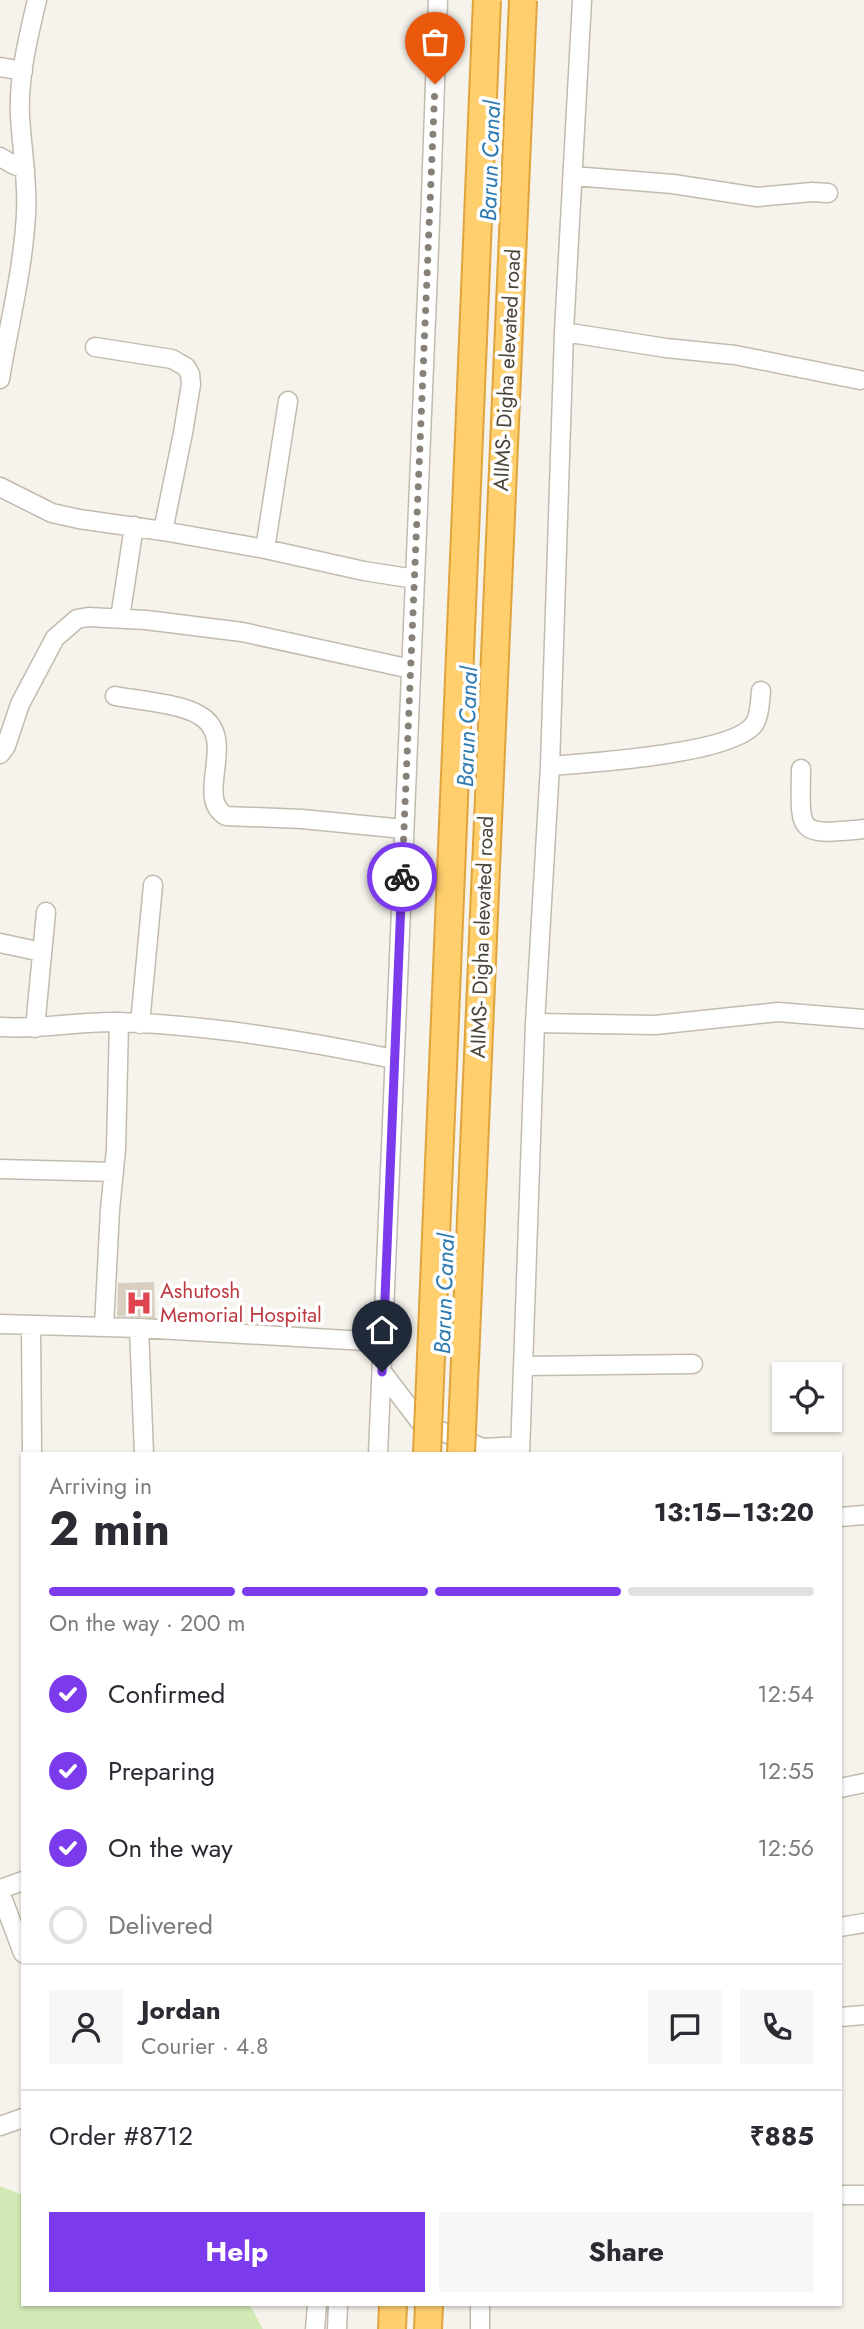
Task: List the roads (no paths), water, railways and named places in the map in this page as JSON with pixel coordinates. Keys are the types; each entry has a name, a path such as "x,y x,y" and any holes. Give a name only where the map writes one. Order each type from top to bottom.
{"highway":[{"name":"AIIMS- Digha elevated road","path":"427,1452 488,0"},
{"name":"AIIMS- Digha elevated road","path":"468,1450 523,0"},
{"path":"392,2329 393,2306"},
{"path":"428,2329 429,2306"}],"street":[{"path":"0,379 21,264 26,211 20,117 23,71 37,0"},
{"path":"378,1452 438,0"},
{"path":"382,1372 421,1423 468,1450 520,1450 535,1023 550,766 564,332 582,0"},
{"path":"0,67 23,71"},
{"path":"0,157 25,169"},
{"path":"573,176 673,184 757,197 828,193"},
{"path":"564,332 757,359 860,380"},
{"path":"95,347 172,359 186,367 190,374 191,384 183,433 163,531"},
{"path":"265,549 288,401"},
{"path":"0,487 52,513 79,519 265,549 364,571 415,579"},
{"path":"120,618 134,526"},
{"path":"0,754 6,746 20,704 55,638 77,620 88,617 120,618 242,632 411,669"},
{"path":"550,766 665,754 728,740 741,735 754,723 760,706 761,691"},
{"path":"115,696 187,710 206,720 216,736 218,748 213,795 215,805 220,813 226,816 302,819 404,829"},
{"path":"801,769 801,817 806,827 812,831 864,829"},
{"path":"140,1024 153,885"},
{"path":"35,1028 46,912"},
{"path":"0,943 42,952"},
{"path":"535,1023 655,1025 778,1012 864,1019"},
{"path":"0,1027 35,1028 120,1022 233,1030 307,1041 394,1059"},
{"path":"104,1326 119,1102 120,1022"},
{"path":"0,1169 114,1172"},
{"path":"0,1324 104,1326 383,1342"},
{"path":"31,1325 32,1452"},
{"path":"139,1328 144,1452"},
{"path":"524,1366 693,1364"},
{"path":"842,1517 864,1515"},
{"path":"842,1788 864,1783"},
{"path":"21,1882 0,1891 21,1948"},
{"path":"842,1927 864,1923"},
{"path":"842,2017 864,2015"},
{"path":"0,2126 21,2120"},
{"path":"842,2195 864,2195"},
{"path":"315,2329 317,2306"},
{"path":"337,2329 338,2306"},
{"path":"480,2329 481,2306"}],"place":[{"name":"Ashutosh Memorial Hospital","path":"139,1303"}],"water label":[{"name":"Barun Canal","path":"490,161"},
{"name":"Barun Canal","path":"467,727"},
{"name":"Barun Canal","path":"444,1294"}]}
